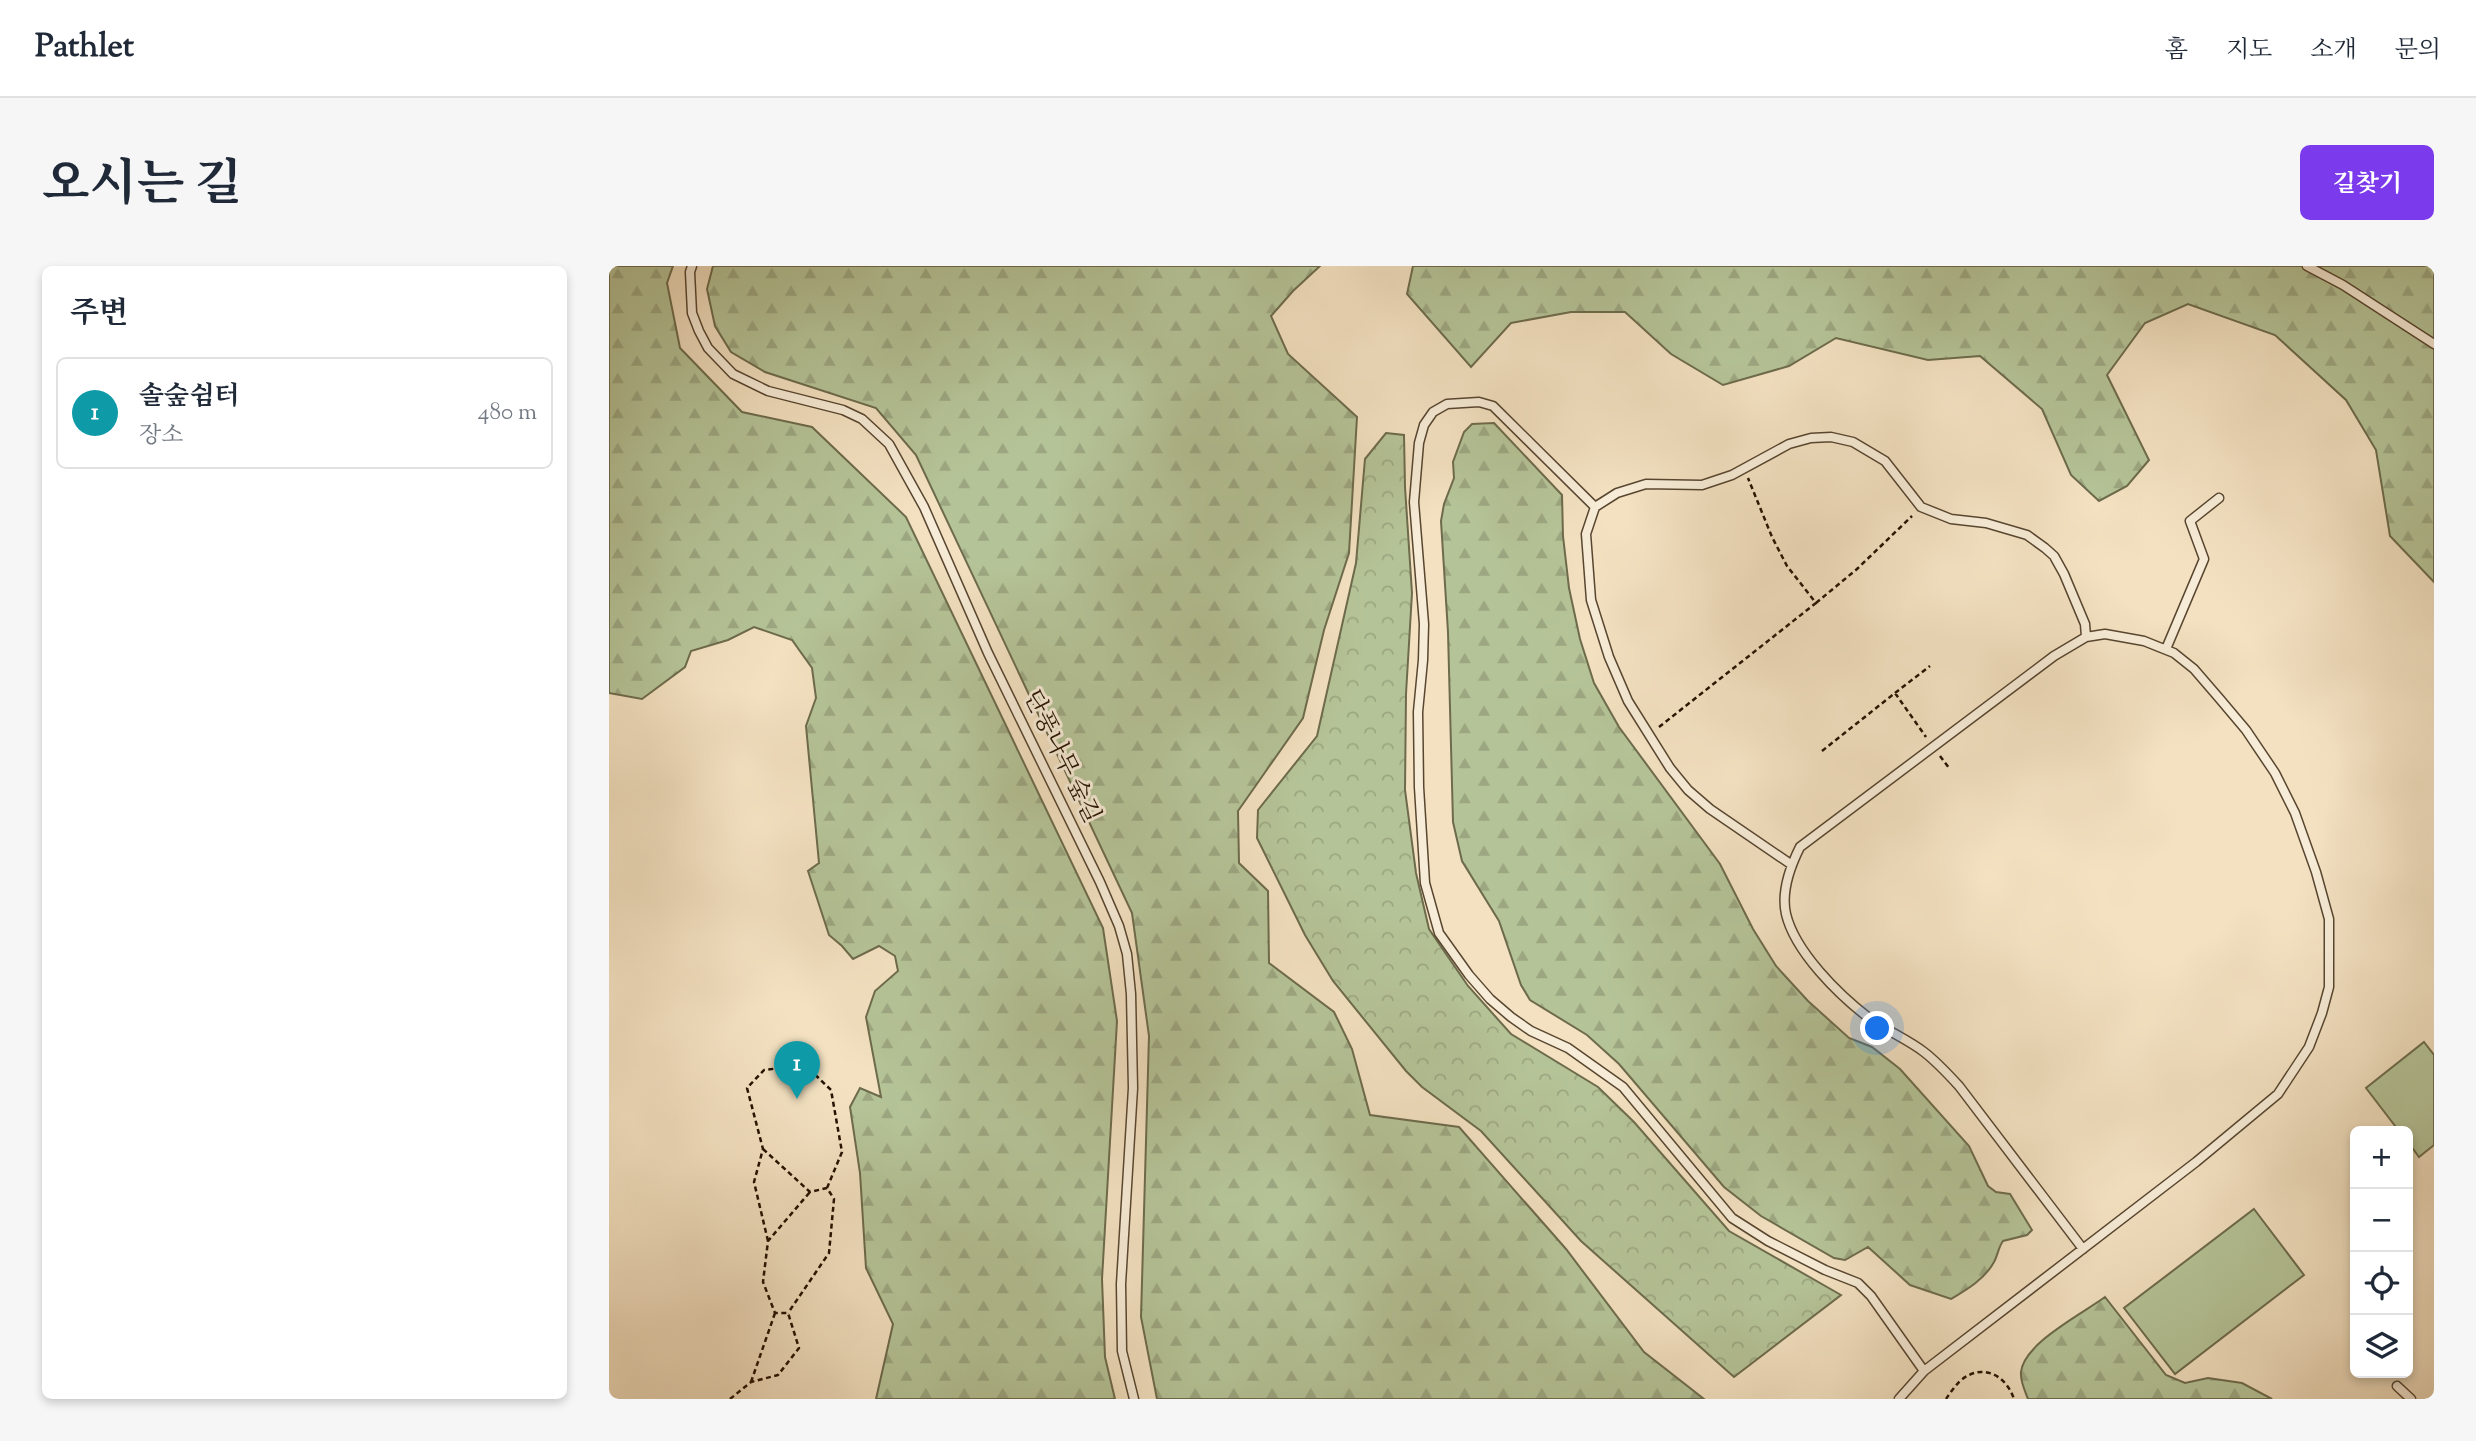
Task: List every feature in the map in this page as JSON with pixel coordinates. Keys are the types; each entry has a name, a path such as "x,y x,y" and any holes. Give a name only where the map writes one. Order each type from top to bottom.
{"lane":[{"name":"단풍나무 숲길","path":"692,266 692,313 708,348 733,373 768,391 843,410 875,428 889,444 924,507 988,653 1095,870 1119,926 1127,954 1131,994 1133,1088 1121,1284 1122,1351 1133,1399"},
{"path":"2307,266 2343,285 2434,344"},
{"path":"1595,507 1493,406 1479,402 1447,404 1433,412 1424,425 1419,443 1414,502 1424,624 1418,712 1419,787 1425,883 1439,933 1469,975 1490,999 1511,1017 1531,1031 1568,1048 1623,1087 1732,1218 1768,1241 1858,1283 1871,1296 1924,1371"},
{"path":"1792,865 1710,809 1688,790 1670,768 1628,701 1609,657 1591,600 1585,534 1595,507 1617,493 1646,484 1702,485 1733,475 1789,444 1811,438 1831,437 1853,442 1885,461 1921,506 1951,519 1986,523 2027,535 2045,548 2054,556 2064,574 2085,624 2086,637"},
{"path":"2166,649 2204,559 2189,521 2219,498"},
{"path":"1899,1399 1924,1371 2083,1249 2196,1162 2278,1094 2309,1047 2322,1013 2329,986 2329,919 2295,813 2275,773 2246,730 2194,669 2166,649 2144,641 2105,634 2086,637 2054,656 1800,847 1792,865 1785,900 1786,916 1801,947 1842,995 1869,1018 1924,1052 1959,1086 2083,1249"},
{"path":"2397,1386 2411,1399"}],"path":[{"path":"1745,469 1772,537 1787,566 1816,603"},
{"path":"1649,736 1857,569 1921,506"},
{"path":"1822,751 1930,666"},
{"path":"1895,693 1916,724"},
{"path":"751,1382 775,1313 763,1282 768,1241 754,1182 763,1149 747,1088 764,1070 805,1065 831,1090 842,1152 827,1188"},
{"path":"763,1149 810,1192"},
{"path":"768,1241 810,1192 827,1188"},
{"path":"788,1313 829,1253 834,1199 827,1188"},
{"path":"775,1313 788,1313"},
{"path":"730,1399 751,1382 778,1375 799,1348 788,1313"},
{"path":"1946,1399 1960,1381 1978,1371 2000,1377 2010,1387 2014,1399"}],"green space":[{"path":"609,266 673,266 667,283 680,348 742,412 812,427 906,517 1103,928 1117,1021 1102,1279 1105,1357 1115,1399 876,1399 893,1324 866,1268 860,1173 850,1107 860,1088 881,1097 866,1017 875,991 898,971 895,956 879,946 853,959 829,935 808,871 819,863 806,726 816,698 812,668 792,640 754,627 728,640 691,651 685,667 642,699 609,693"},
{"path":"713,266 1320,266 1271,316 1288,354 1357,417 1349,553 1324,630 1303,718 1238,811 1239,863 1268,891 1269,963 1334,1012 1352,1049 1370,1115 1459,1127 1566,1249 1644,1352 1704,1399 1157,1399 1141,1317 1149,1036 1132,913 916,455 876,408 765,372 731,352 715,326 707,289"},
{"path":"1413,266 2434,266 2434,582 2390,536 2376,450 2346,400 2275,335 2188,304 2145,323 2107,375 2149,460 2127,486 2099,501 2071,475 2042,409 1980,356 1928,360 1836,338 1789,366 1723,385 1671,354 1625,312 1571,312 1511,323 1471,367 1407,294"},
{"path":"1494,423 1562,495 1569,588 1580,639 1594,683 1619,727 1720,864 1753,929 1776,966 1808,1001 1849,1038 1872,1047 1900,1069 1969,1146 1988,1186 1996,1192 2010,1194 2032,1230 2027,1235 2003,1241 1986,1274 1951,1299 1910,1285 1868,1247 1845,1260 1834,1258 1761,1216 1724,1187 1619,1064 1587,1035 1530,1000 1521,985 1499,921 1462,861 1453,822 1448,632 1441,521 1454,478 1453,462 1464,432 1472,424"},
{"path":"1386,433 1404,435 1412,593 1406,694 1405,790 1416,873 1429,929 1468,986 1511,1034 1598,1087 1634,1122 1729,1231 1841,1295 1734,1377 1581,1241 1481,1131 1422,1087 1406,1071 1333,981 1305,935 1257,838 1258,810 1317,736 1356,563 1365,459"},
{"path":"2424,1042 2434,1055 2434,1145 2419,1157 2413,1149 2413,1126 2395,1126 2366,1088"},
{"path":"2254,1209 2304,1275 2175,1374 2124,1308"},
{"path":"2105,1297 2166,1375 2185,1383 2208,1378 2242,1383 2272,1399 2028,1399 2021,1372 2032,1350 2055,1330"}],"place":[{"name":"솔숲쉼터","path":"797,1099"}]}
